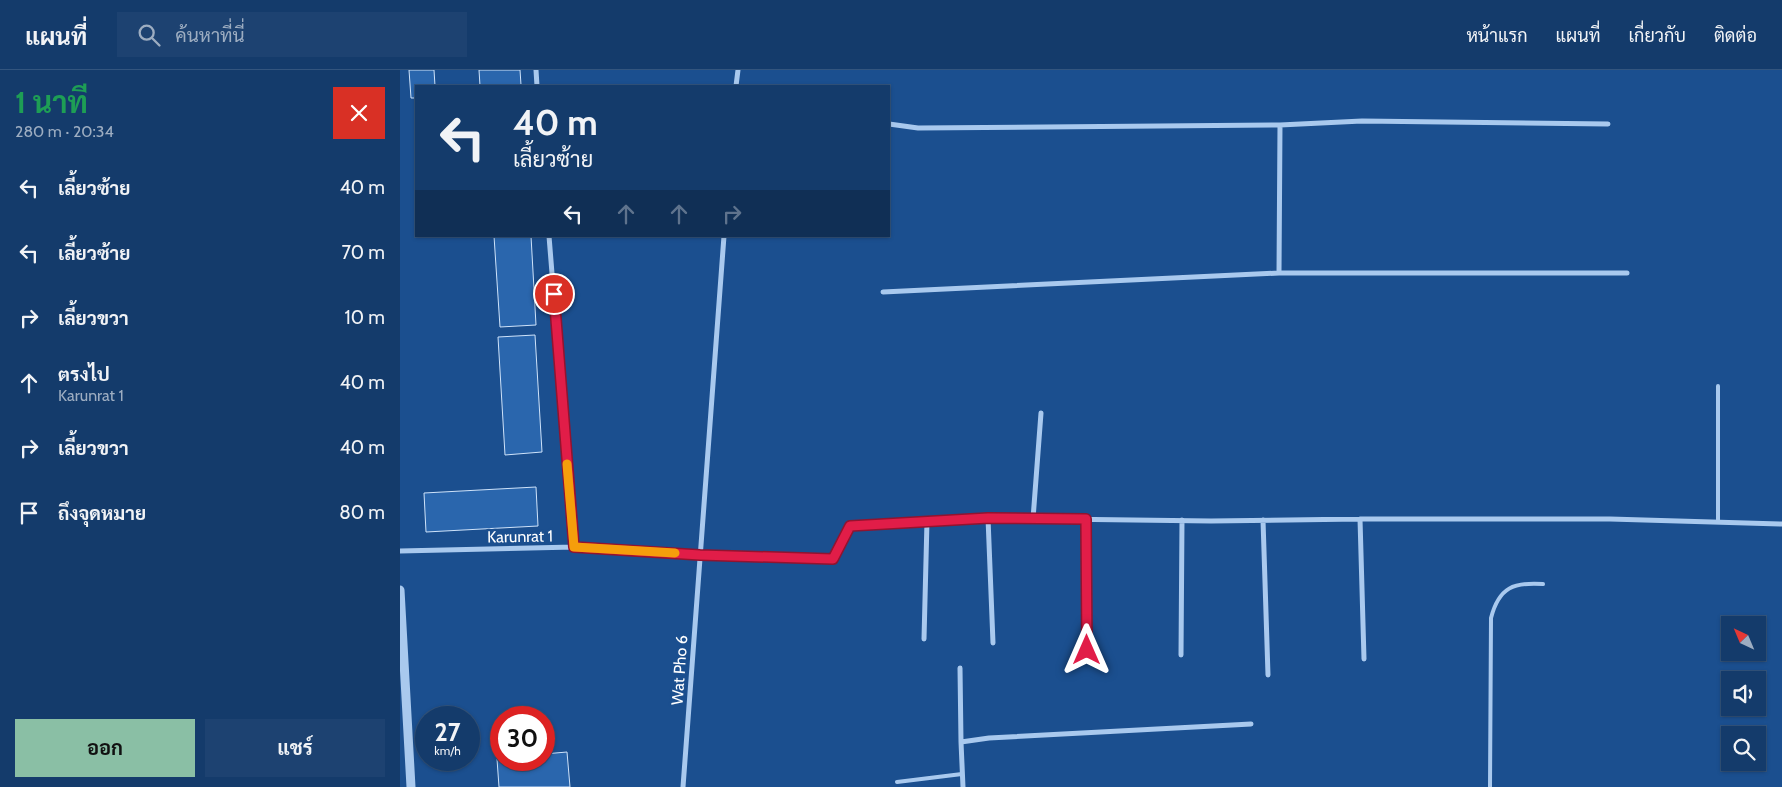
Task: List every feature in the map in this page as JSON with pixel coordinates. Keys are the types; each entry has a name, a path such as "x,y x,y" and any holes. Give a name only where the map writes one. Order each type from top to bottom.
{"street":[{"path":"536,70 537,85"},
{"path":"736,85 738,70"},
{"path":"890,124 918,128 1280,125 1362,122 1608,124"},
{"path":"1279,273 1280,125"},
{"path":"549,237 574,547"},
{"name":"Wat Pho 6","path":"683,787 724,237"},
{"path":"883,292 1279,273 1628,273"},
{"path":"1033,518 1041,413"},
{"path":"924,640 927,521 988,518 1182,520 1610,519 1782,524"},
{"path":"988,518 993,643"},
{"path":"1086,519 1087,650"},
{"path":"1360,519 1364,659"},
{"path":"1182,520 1182,655"},
{"path":"1264,520 1268,675"},
{"name":"Karunrat 1","path":"400,551 574,547 700,555 833,559 850,526 927,521"},
{"path":"400,590 404,748 411,787"},
{"path":"960,668 963,787"},
{"path":"961,742 989,738 1251,724"}],"lane":[{"path":"1718,386 1718,522"},
{"path":"1490,787 1492,613 1499,598 1510,588 1524,583 1543,584"},
{"path":"898,782 962,774"}],"building":[{"path":"409,70 434,70 435,85 415,85 415,98 411,98"},
{"path":"479,70 520,70 521,85 480,85"},
{"path":"494,237 531,237 536,325 500,327"},
{"path":"535,335 542,452 505,455 498,337"},
{"path":"536,487 538,526 426,532 424,493"},
{"path":"567,752 570,787 499,787 498,771 555,771 555,753"}],"slow traffic":[{"path":"567,464 574,547 675,553"}],"route":[{"path":"554,294 574,547 700,555 833,559 850,526 988,518 1086,519 1087,650"}]}
